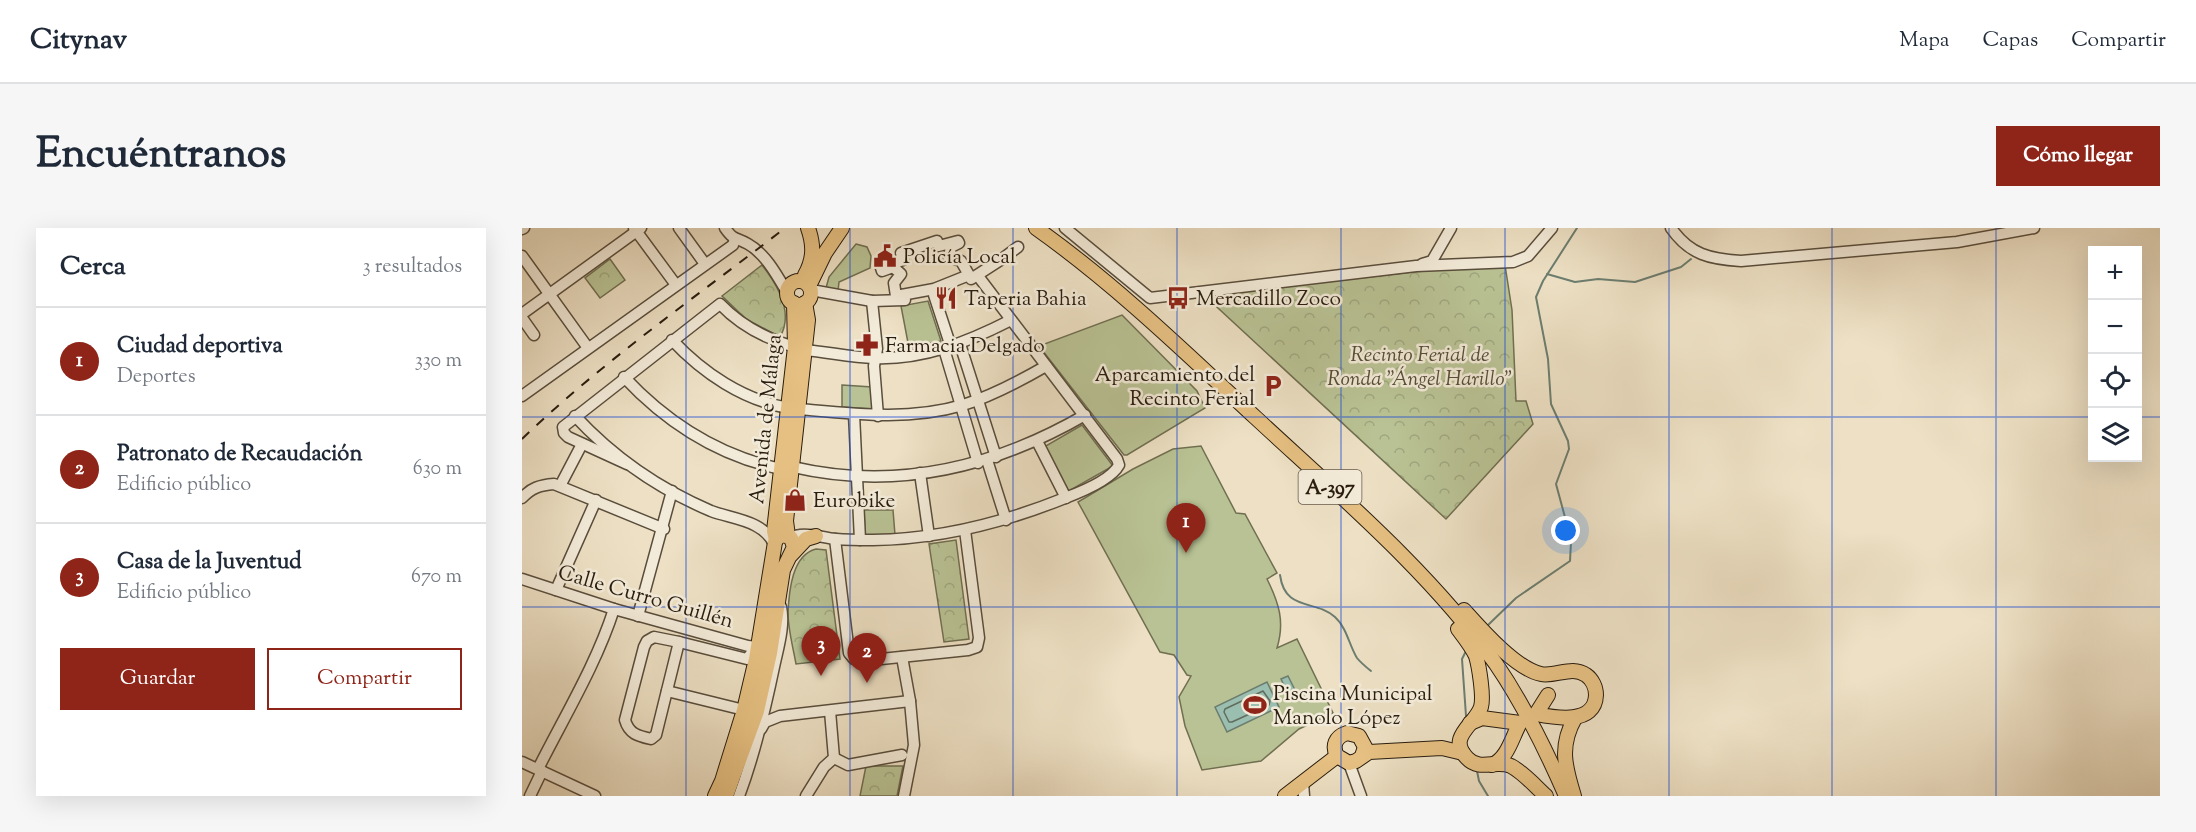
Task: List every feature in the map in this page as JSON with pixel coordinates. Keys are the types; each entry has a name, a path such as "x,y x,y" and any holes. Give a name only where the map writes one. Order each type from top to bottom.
{"main road":[{"path":"797,290 812,260 813,242 808,228"},
{"path":"797,290 842,228"},
{"name":"A-397","path":"1036,228 1122,295 1333,489 1456,613 1496,664 1532,724 1566,796"},
{"name":"Avenida de Málaga","path":"715,796 722,781 744,710 781,541 774,531 787,468 800,349 796,331 797,290"},
{"path":"1295,455 1445,609 1476,656 1481,694 1480,710 1461,738 1463,753"},
{"path":"1333,489 1366,512 1435,578 1488,636 1528,669 1550,675 1572,670 1587,675 1595,688 1594,704 1590,711 1569,717 1536,714 1548,695 1553,681 1564,672"},
{"path":"726,796 757,711 787,560 806,539 816,536"},
{"path":"781,541 780,555 787,560"},
{"path":"1569,717 1565,768 1574,796"},
{"path":"1285,796 1304,790 1343,760 1356,761 1363,749 1373,745 1445,742 1482,718 1520,723 1502,759 1490,765"},
{"path":"1343,760 1334,750 1335,743 1342,734 1355,733 1363,749 1369,752 1442,748 1463,753 1474,764 1503,764 1512,767 1546,796"}],"street":[{"path":"680,228 705,264"},
{"path":"725,228 735,240 749,244 797,290 872,301 892,302 934,295 978,276 1018,247"},
{"path":"1065,228 1150,298 1416,266 1513,262 1528,256 1552,228"},
{"path":"1416,266 1432,261 1451,228"},
{"path":"1671,228 1682,242 1695,252 1717,259 1742,261 1957,242 2034,228"},
{"path":"534,335 522,316 637,229 676,285"},
{"path":"523,394 733,245 735,240"},
{"path":"937,241 939,246 942,246 958,241 959,243 951,247 949,257 961,261 969,275 939,288 896,296 894,283 901,274 893,267 882,272 880,268 903,260 902,253 937,241"},
{"path":"522,256 588,348"},
{"path":"575,416 607,448 627,464 672,492 711,511 752,524 781,541 798,535 860,540 929,536 965,530 1006,520 1066,498 1116,472 1119,465 1117,459 978,276"},
{"path":"934,295 952,347 978,400 987,460"},
{"path":"872,301 877,350 874,358 878,416"},
{"path":"627,464 582,444 564,433 564,427 624,377 720,304 750,329 770,339 800,349 874,358 907,357 952,347 1011,320"},
{"path":"672,340 700,367 750,397 794,408 878,416 912,415 961,406 1015,383 1046,366"},
{"path":"952,347 961,406 987,460 1006,520"},
{"path":"624,377 664,415 705,441 739,456 787,468 857,475 920,473 987,460 1037,441 1085,415"},
{"path":"854,414 860,540"},
{"path":"1037,441 1066,498"},
{"path":"560,486 582,444"},
{"path":"920,473 929,536"},
{"path":"522,498 543,484 560,486 664,529"},
{"path":"639,616 672,492"},
{"path":"556,590 596,500"},
{"path":"835,539 849,653 854,659 862,661 968,650 977,646 979,638 965,530"},
{"name":"Calle Curro Guillén","path":"522,579 614,609 758,646"},
{"path":"739,796 766,702 781,625 782,611 779,597"},
{"path":"530,796 614,609"},
{"path":"679,642 656,735 651,739 634,735 627,728 625,720 647,641 654,638 679,642 747,659 758,646"},
{"path":"902,657 910,701 914,745 904,796"},
{"path":"667,691 744,710"},
{"path":"757,738 765,722 780,716 910,701"},
{"path":"766,702 772,712 780,716"},
{"path":"830,711 834,758"},
{"path":"834,758 848,765 902,755"},
{"path":"806,796 824,767 834,758"},
{"path":"1343,760 1361,796"},
{"path":"523,766 540,770 595,796"}],"green space":[{"path":"856,244 867,247 871,256 870,268 839,282 838,291 826,288 829,277"},
{"path":"610,259 625,280 600,298 585,278"},
{"path":"762,265 782,299 785,318 780,337 746,319 722,296"},
{"name":"Recinto Ferial de Ronda \"Ángel Harillo\"","path":"1505,265 1512,310 1516,401 1526,401 1533,424 1446,519 1205,296 1412,272"},
{"path":"928,301 941,341 909,348 901,306"},
{"path":"1122,315 1197,391 1205,408 1127,455 1124,455 1039,346"},
{"path":"842,385 872,387 874,409 842,407"},
{"path":"1082,425 1113,466 1067,492 1044,447"},
{"path":"1201,446 1236,513 1245,514 1277,573 1267,579 1280,613 1277,648 1297,639 1333,713 1299,729 1261,761 1202,770 1185,726 1179,697 1191,676 1187,675 1174,655 1160,652 1078,502 1133,469 1173,449"},
{"path":"864,510 893,510 895,535 865,536"},
{"path":"956,540 969,639 944,642 929,544"},
{"path":"816,549 826,550 840,659 796,664 788,619 791,585 793,575 802,558"},
{"path":"866,766 903,766 897,796 860,796"}],"water":[{"path":"1288,676 1297,694 1290,698 1281,679"},
{"path":"1267,682 1279,707 1227,732 1215,707"}],"waterway":[{"path":"1486,627 1516,598 1570,561 1571,542 1556,484 1569,449 1568,441 1551,404 1548,359 1536,297 1543,281 1577,228"},
{"path":"1547,274 1575,282 1598,279 1635,282 1681,267 1691,259"},
{"path":"1280,575 1283,587 1294,600 1319,608 1335,617 1342,626 1357,658 1371,671"},
{"path":"1466,651 1462,659 1466,716"},
{"path":"1477,771 1479,781 1488,796"}],"railway":[{"path":"522,439 617,356 785,228"}],"place":[{"name":"Policía Local","path":"885,256"},
{"name":"Taperia Bahia","path":"946,298"},
{"name":"Mercadillo Zoco","path":"1178,298"},
{"name":"Farmacia Delgado","path":"867,345"},
{"name":"Aparcamiento del Recinto Ferial","path":"1273,386"},
{"name":"Eurobike","path":"795,500"},
{"name":"Ciudad deportiva","path":"1186,553"},
{"name":"Casa de la Juventud","path":"821,676"},
{"name":"Patronato de Recaudación","path":"867,683"},
{"name":"Piscina Municipal Manolo López","path":"1255,705"}]}
